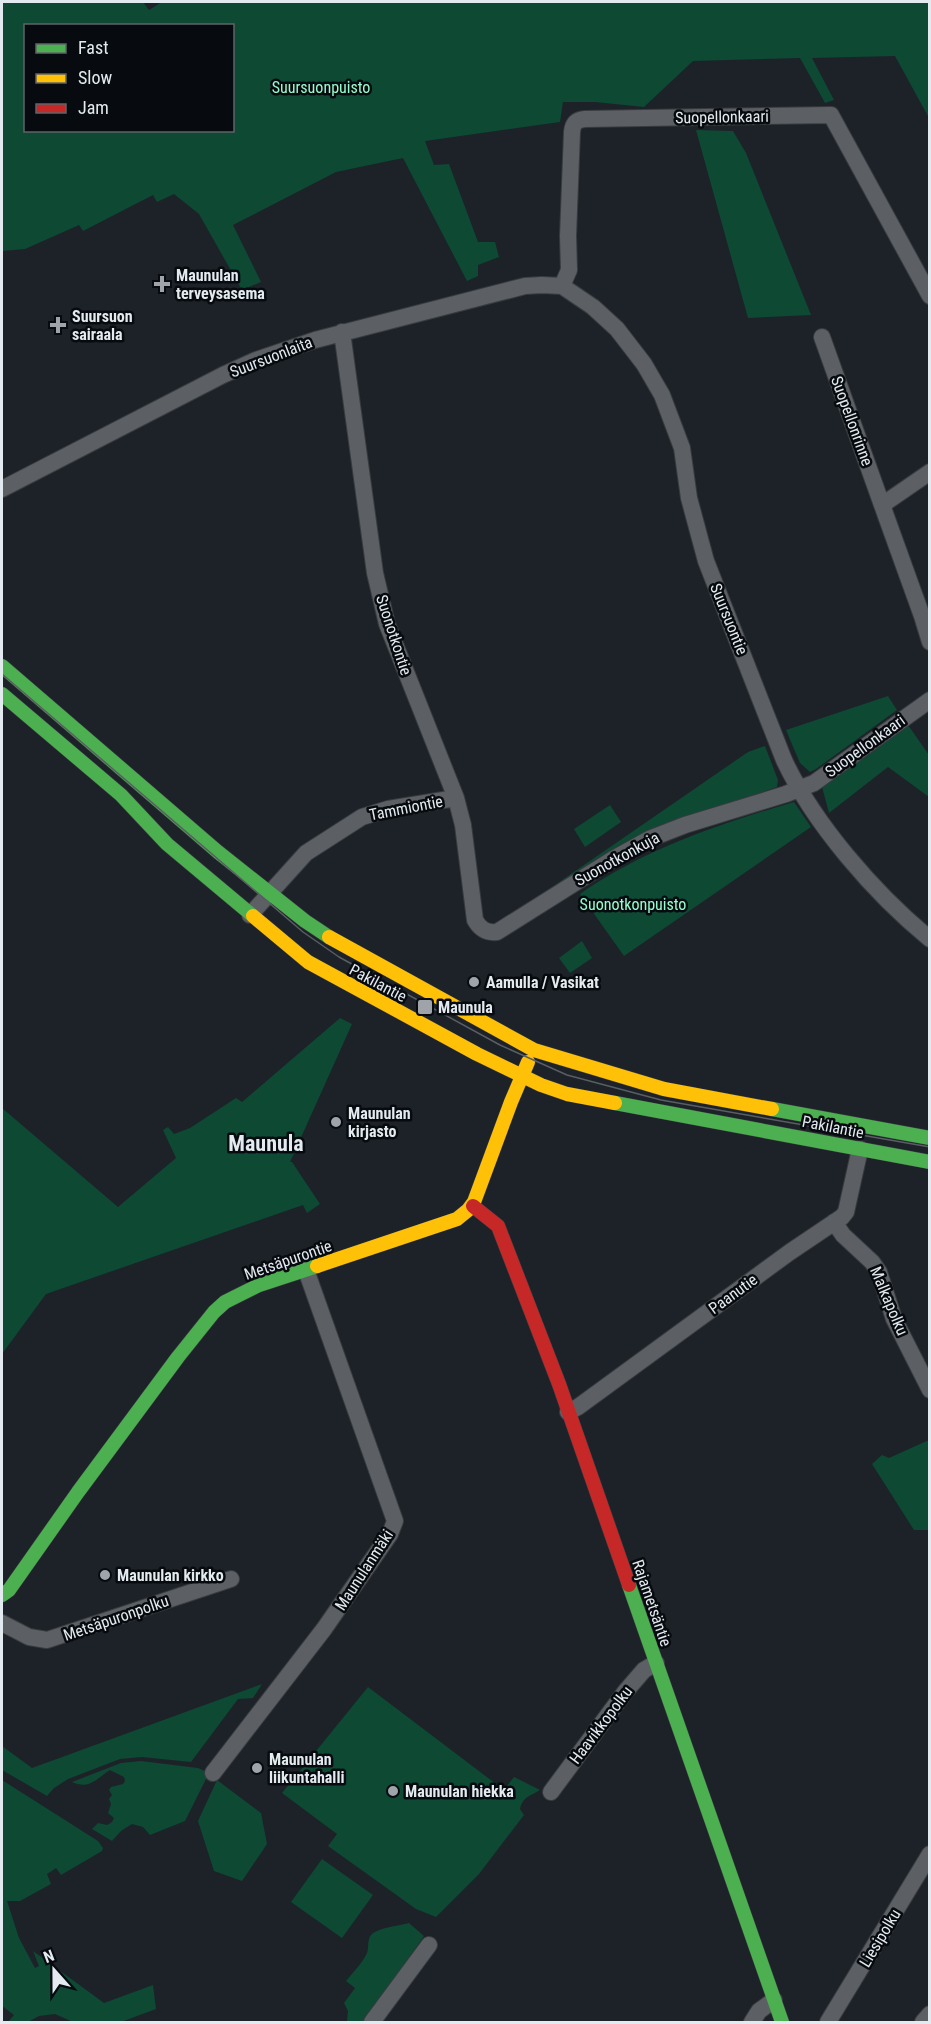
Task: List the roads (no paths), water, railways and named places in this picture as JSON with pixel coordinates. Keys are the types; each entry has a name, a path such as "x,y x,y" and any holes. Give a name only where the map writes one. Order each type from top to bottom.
{"main road":[{"name":"Pakilantie","path":"2,666 218,852 327,936 534,1050 663,1089 930,1138"},
{"name":"Pakilantie","path":"2,694 121,795 167,844 295,952 323,972 477,1054 554,1090 590,1099 930,1162"},
{"path":"473,1206 511,1102 534,1050"},
{"name":"Metsäpurontie","path":"2,1610 7,1601 5,1593 78,1492 177,1357 225,1302 250,1288 457,1218 473,1206"},
{"name":"Rajametsäntie","path":"473,1206 494,1221 501,1233 568,1412 782,2022"}],"street":[{"name":"Suopellonkaari","path":"562,286 569,270 572,126 576,121 831,115 930,296"},
{"name":"Suursuonlaita","path":"2,489 223,375 289,347 525,286 562,286"},
{"name":"Suursuontie","path":"562,286 578,296 617,329 644,364 662,395 682,448 689,498 706,561 784,760 799,789 831,835 863,873 892,905 930,939"},
{"name":"Suonotkontie","path":"342,332 375,573 383,611 456,798 463,825 475,920 479,928"},
{"name":"Suopellonrinne","path":"822,337 882,505"},
{"path":"930,472 882,505 930,642"},
{"name":"Suopellonkaari","path":"799,789 814,783 930,700"},
{"name":"Suonotkonkuja","path":"479,928 490,933 497,932 613,859 667,831 799,789"},
{"name":"Tammiontie","path":"250,915 306,853 362,817 388,809 456,798"},
{"name":"Paanutie","path":"568,1412 846,1212 860,1149"},
{"name":"Malkapolku","path":"834,1222 843,1235 872,1262 879,1272 894,1318 930,1390"},
{"name":"Maunulanmäki","path":"213,1773 324,1629 390,1534 395,1521 306,1270"},
{"name":"Metsäpuronpolku","path":"2,1623 29,1637 47,1640 231,1579"},
{"name":"Haavikkopolku","path":"550,1792 625,1692 644,1670 656,1663"},
{"name":"Liesipolku","path":"828,2022 930,1854"},
{"path":"372,2022 429,1945"},
{"path":"752,2022 759,2010 774,2000"},
{"path":"923,2022 930,2014"}],"tram line":[{"path":"2,674 303,932 339,957 500,1045 567,1075 661,1100 930,1147"}],"place":[{"name":"Maunulan terveysasema","path":"162,284"},
{"name":"Suursuon sairaala","path":"58,325"},
{"name":"Aamulla / Vasikat","path":"474,982"},
{"name":"Maunula","path":"425,1007"},
{"name":"Maunulan kirjasto","path":"336,1122"},
{"name":"Maunulan kirkko","path":"105,1575"},
{"name":"Maunulan liikuntahalli","path":"257,1768"},
{"name":"Maunulan hiekka","path":"393,1791"}],"district":[{"name":"Maunula","path":"266,1143"}],"park label":[{"name":"Suursuonpuisto","path":"321,87"},
{"name":"Suonotkonpuisto","path":"633,904"}]}
